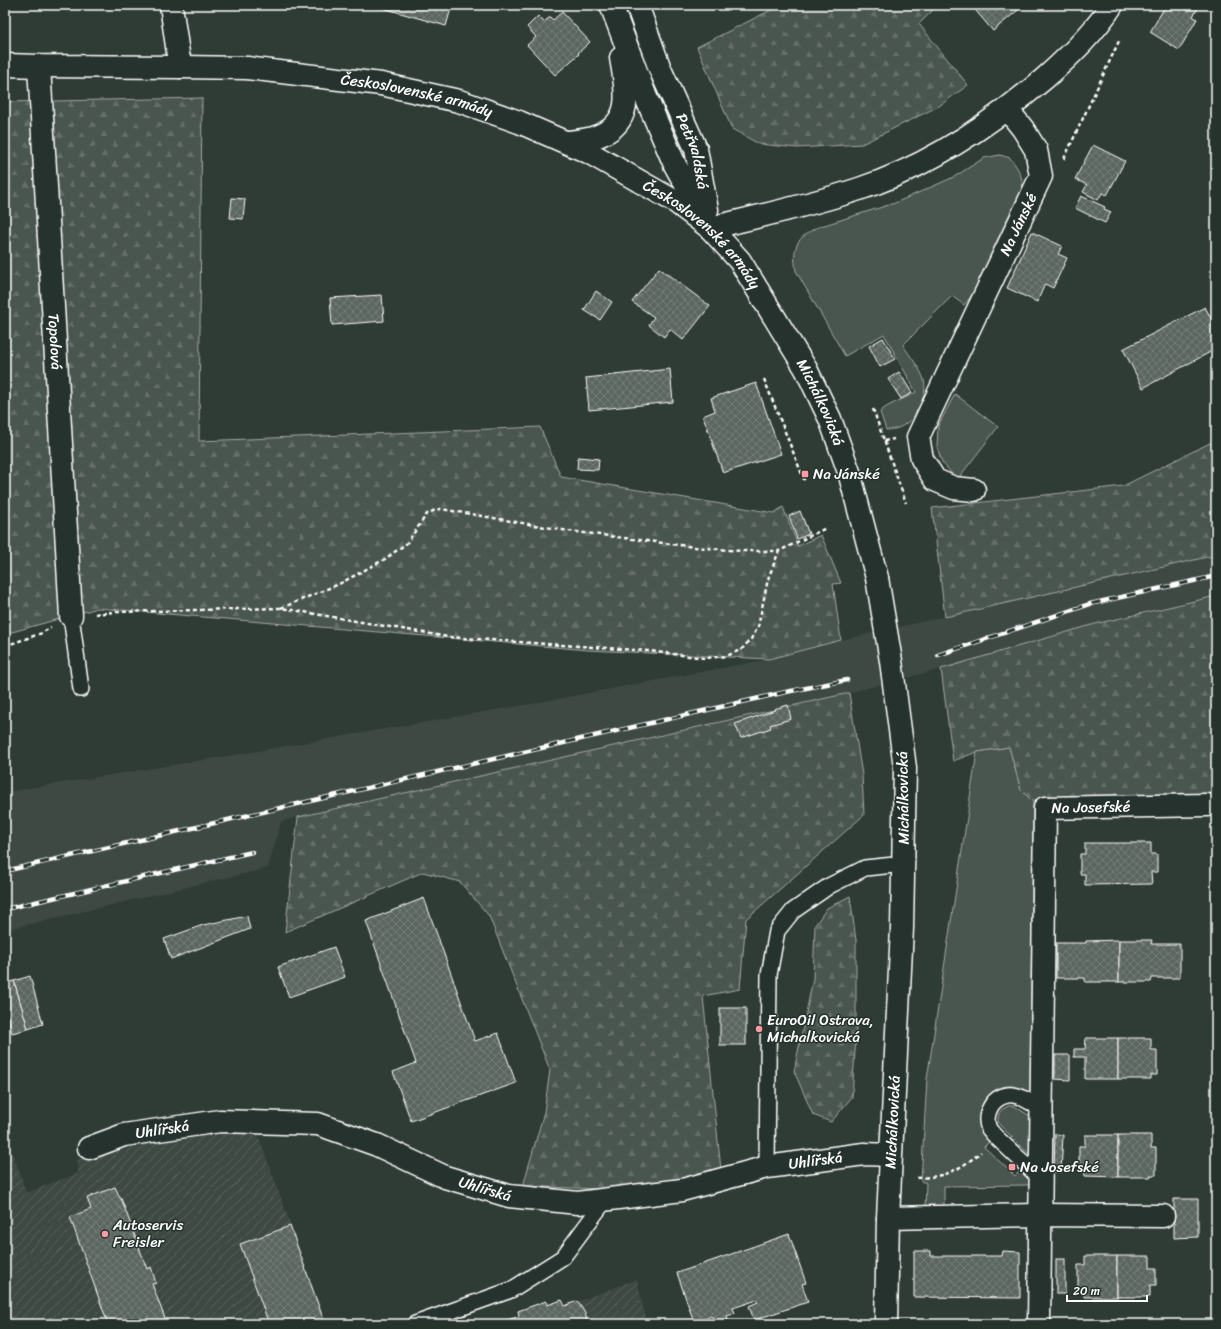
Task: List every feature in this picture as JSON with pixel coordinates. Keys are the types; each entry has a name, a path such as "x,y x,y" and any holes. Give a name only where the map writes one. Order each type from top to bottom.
{"street":[{"path":"171,5 180,67"},
{"name":"Petřvaldská","path":"637,5 660,69 696,149 710,228"},
{"path":"710,228 860,189 914,167 972,133 1007,109 1079,46 1099,24 1112,5"},
{"path":"568,142 598,137 608,132 616,125 624,112 626,88 613,10"},
{"name":"Petřvaldská","path":"613,10 645,95 675,165 710,228"},
{"name":"Československé armády","path":"5,65 247,68 381,84 459,101 519,122 568,142 676,202 710,228 740,261 763,299"},
{"name":"Topolová","path":"39,66 71,616"},
{"name":"Na Jánské","path":"974,490 954,488 935,480 922,459 918,437 1041,176 1036,150 1023,129 1007,109"},
{"name":"Michálkovická","path":"763,299 806,369 830,419 849,472 877,578 891,661 905,768 904,864 890,1155 886,1324"},
{"name":"Na Josefské","path":"1039,1324 1045,808 1208,805"},
{"name":"Uhlířská","path":"89,1148 124,1135 220,1121 318,1124 377,1145 445,1177 509,1196 578,1203 682,1190 766,1167 866,1154 890,1155"},
{"path":"888,1218 1040,1215 1162,1216"}],"lane":[{"path":"71,616 81,689"},
{"path":"766,1167 769,975 778,930 793,911 829,886 865,868 904,864"},
{"path":"1041,1179 995,1136 987,1121 988,1112 992,1104 999,1098 1008,1095 1016,1096 1042,1110"},
{"path":"415,1324 512,1290 563,1257 606,1199"}],"path":[{"path":"1041,176 1062,163 1122,34"},
{"path":"764,379 805,482"},
{"path":"873,409 906,503"},
{"path":"884,441 898,439"},
{"path":"281,608 339,584 385,559 408,543 427,514 441,509 569,531 695,547 741,551 779,551 826,528"},
{"path":"5,646 42,633 71,616 115,612 281,608 448,636 649,651 705,658 726,656 742,649 751,639 758,627 768,579 779,551"},
{"path":"917,1178 935,1177 953,1171 982,1151"}],"shaded area":[{"path":"1216,555 1216,596 1123,616 941,669 849,693 298,817 281,822 268,868 5,930 5,792 233,755 530,704 769,659 841,640"},
{"path":"257,1132 327,1324 5,1324 5,1135 26,1193 78,1173 77,1160 145,1144 208,1134"},
{"path":"637,1279 647,1324 497,1324 562,1300 565,1306"}],"green space":[{"path":"619,5 628,5 684,147 680,151"},
{"path":"781,5 938,5 919,24 968,85 939,106 862,144 797,148 759,144 732,129 697,47"},
{"path":"202,98 199,441 540,427 561,477 774,513 783,507 798,546 821,535 841,583 833,584 841,640 769,659 588,650 98,608 5,634 5,102"},
{"path":"1000,155 1010,158 1017,167 1021,178 1023,193 977,289 964,305 952,296 903,345 918,367 924,380 924,397 921,406 910,420 903,426 886,430 880,412 887,406 916,392 884,334 845,356 796,271 795,249 797,244 800,239 818,227 895,203 954,177 984,158"},
{"path":"955,394 998,427 957,480 942,462 937,447 938,426"},
{"path":"1216,440 1216,555 945,617 932,508 1123,486"},
{"path":"1216,596 1216,808 1214,799 1033,802 1021,790 1009,747 977,752 953,761 941,669 1095,624"},
{"path":"849,693 862,775 864,815 746,919 740,989 703,996 721,1170 624,1190 523,1186 544,1112 550,1070 489,916 460,882 423,872 285,932 298,817"},
{"path":"1009,747 1021,790 1033,802 1030,1093 1013,1086 999,1088 987,1097 983,1103 979,1117 984,1136 989,1142 984,1147 1015,1176 1020,1171 1030,1181 1029,1185 944,1186 944,1208 925,1208 926,1183 921,1181 927,1079 977,752"},
{"path":"850,896 856,940 856,1036 852,1097 831,1122 813,1115 794,1071 813,979 815,925 827,908"},
{"path":"1009,1106 1014,1106 1030,1116 1030,1155 999,1124 998,1115 1003,1109"}],"building":[{"path":"384,5 452,5 446,26 383,8"},
{"path":"971,5 1024,5 993,31"},
{"path":"1166,5 1174,5 1181,9 1184,5 1196,5 1199,7 1193,16 1197,19 1179,50 1150,32"},
{"path":"562,12 590,42 555,75 527,45 536,37 527,27 538,16 544,22 550,17 553,20"},
{"path":"1093,145 1125,161 1107,195 1102,193 1098,200 1083,192 1087,185 1075,179"},
{"path":"1081,196 1105,207 1104,209 1111,212 1105,223 1075,208"},
{"path":"232,198 245,199 243,219 230,218"},
{"path":"1032,232 1062,246 1058,254 1067,258 1053,288 1045,284 1037,302 1007,288"},
{"path":"659,268 710,306 683,340 670,329 664,337 649,325 654,317 632,302"},
{"path":"596,291 612,302 600,320 584,310"},
{"path":"382,295 384,321 332,325 330,298"},
{"path":"1205,307 1216,328 1216,349 1143,388 1123,349"},
{"path":"883,338 895,359 880,367 869,346"},
{"path":"670,369 673,402 589,410 586,378"},
{"path":"899,372 912,393 901,399 888,379"},
{"path":"756,383 781,454 723,473 703,416 715,411 711,398"},
{"path":"578,457 599,459 598,470 577,469"},
{"path":"800,511 809,534 797,539 789,516"},
{"path":"788,705 791,719 770,725 771,728 741,738 735,724"},
{"path":"1085,843 1151,843 1151,854 1157,854 1157,872 1151,872 1152,884 1085,885 1085,874 1080,874 1080,854 1085,854"},
{"path":"424,898 475,1041 498,1033 516,1083 411,1121 393,1072 416,1063 366,921"},
{"path":"247,916 250,929 171,959 164,939 203,925"},
{"path":"1119,940 1119,982 1085,982 1085,978 1056,978 1056,943 1086,943 1086,941"},
{"path":"1119,940 1152,940 1151,944 1180,944 1180,978 1152,978 1151,982 1119,982"},
{"path":"334,947 345,977 289,997 278,967"},
{"path":"30,976 43,1024 28,1029 14,981"},
{"path":"14,981 28,1029 12,1033 5,1007 5,983"},
{"path":"720,1008 746,1008 746,1045 720,1045"},
{"path":"1086,1038 1118,1038 1118,1079 1085,1079 1085,1057 1074,1057 1074,1049 1085,1049"},
{"path":"1118,1038 1151,1038 1151,1050 1157,1050 1157,1075 1151,1075 1151,1079 1118,1079"},
{"path":"1055,1055 1070,1055 1070,1080 1055,1079"},
{"path":"1055,1134 1063,1135 1061,1172 1054,1172"},
{"path":"1085,1135 1118,1135 1118,1177 1085,1176 1084,1166 1079,1166 1079,1146 1085,1146"},
{"path":"1118,1135 1151,1135 1151,1148 1156,1148 1156,1175 1150,1175 1151,1177 1118,1177"},
{"path":"115,1187 121,1198 147,1269 151,1267 156,1283 152,1284 167,1324 108,1324 70,1217 91,1209 87,1198"},
{"path":"1174,1199 1198,1199 1198,1237 1174,1238"},
{"path":"290,1226 325,1324 269,1324 240,1244"},
{"path":"789,1234 806,1283 802,1284 808,1302 754,1320 749,1306 758,1302 757,1300 733,1308 735,1313 727,1316 728,1321 715,1324 712,1316 694,1322 677,1273"},
{"path":"914,1251 931,1251 931,1256 1002,1256 1003,1251 1020,1252 1020,1298 914,1297"},
{"path":"1085,1256 1117,1256 1117,1297 1084,1297 1084,1289 1078,1289 1078,1265 1085,1265"},
{"path":"1117,1256 1150,1256 1150,1268 1156,1268 1156,1285 1150,1285 1150,1297 1117,1297"},
{"path":"1056,1259 1065,1259 1065,1294 1056,1294"},
{"path":"562,1300 565,1306 577,1301 585,1313 588,1324 497,1324 519,1316 518,1311 546,1301 547,1305"},
{"path":"51,1318 53,1324 36,1324"}],"railway":[{"path":"938,655 1090,604 1216,576"},
{"path":"5,871 786,692 847,680"},
{"path":"5,909 252,852"}],"place":[{"name":"Na Jánské","path":"805,474"},
{"name":"EuroOil Ostrava, Michalkovická","path":"759,1029"},
{"name":"Na Josefské","path":"1012,1167"},
{"name":"Autoservis Freisler","path":"105,1234"}]}
